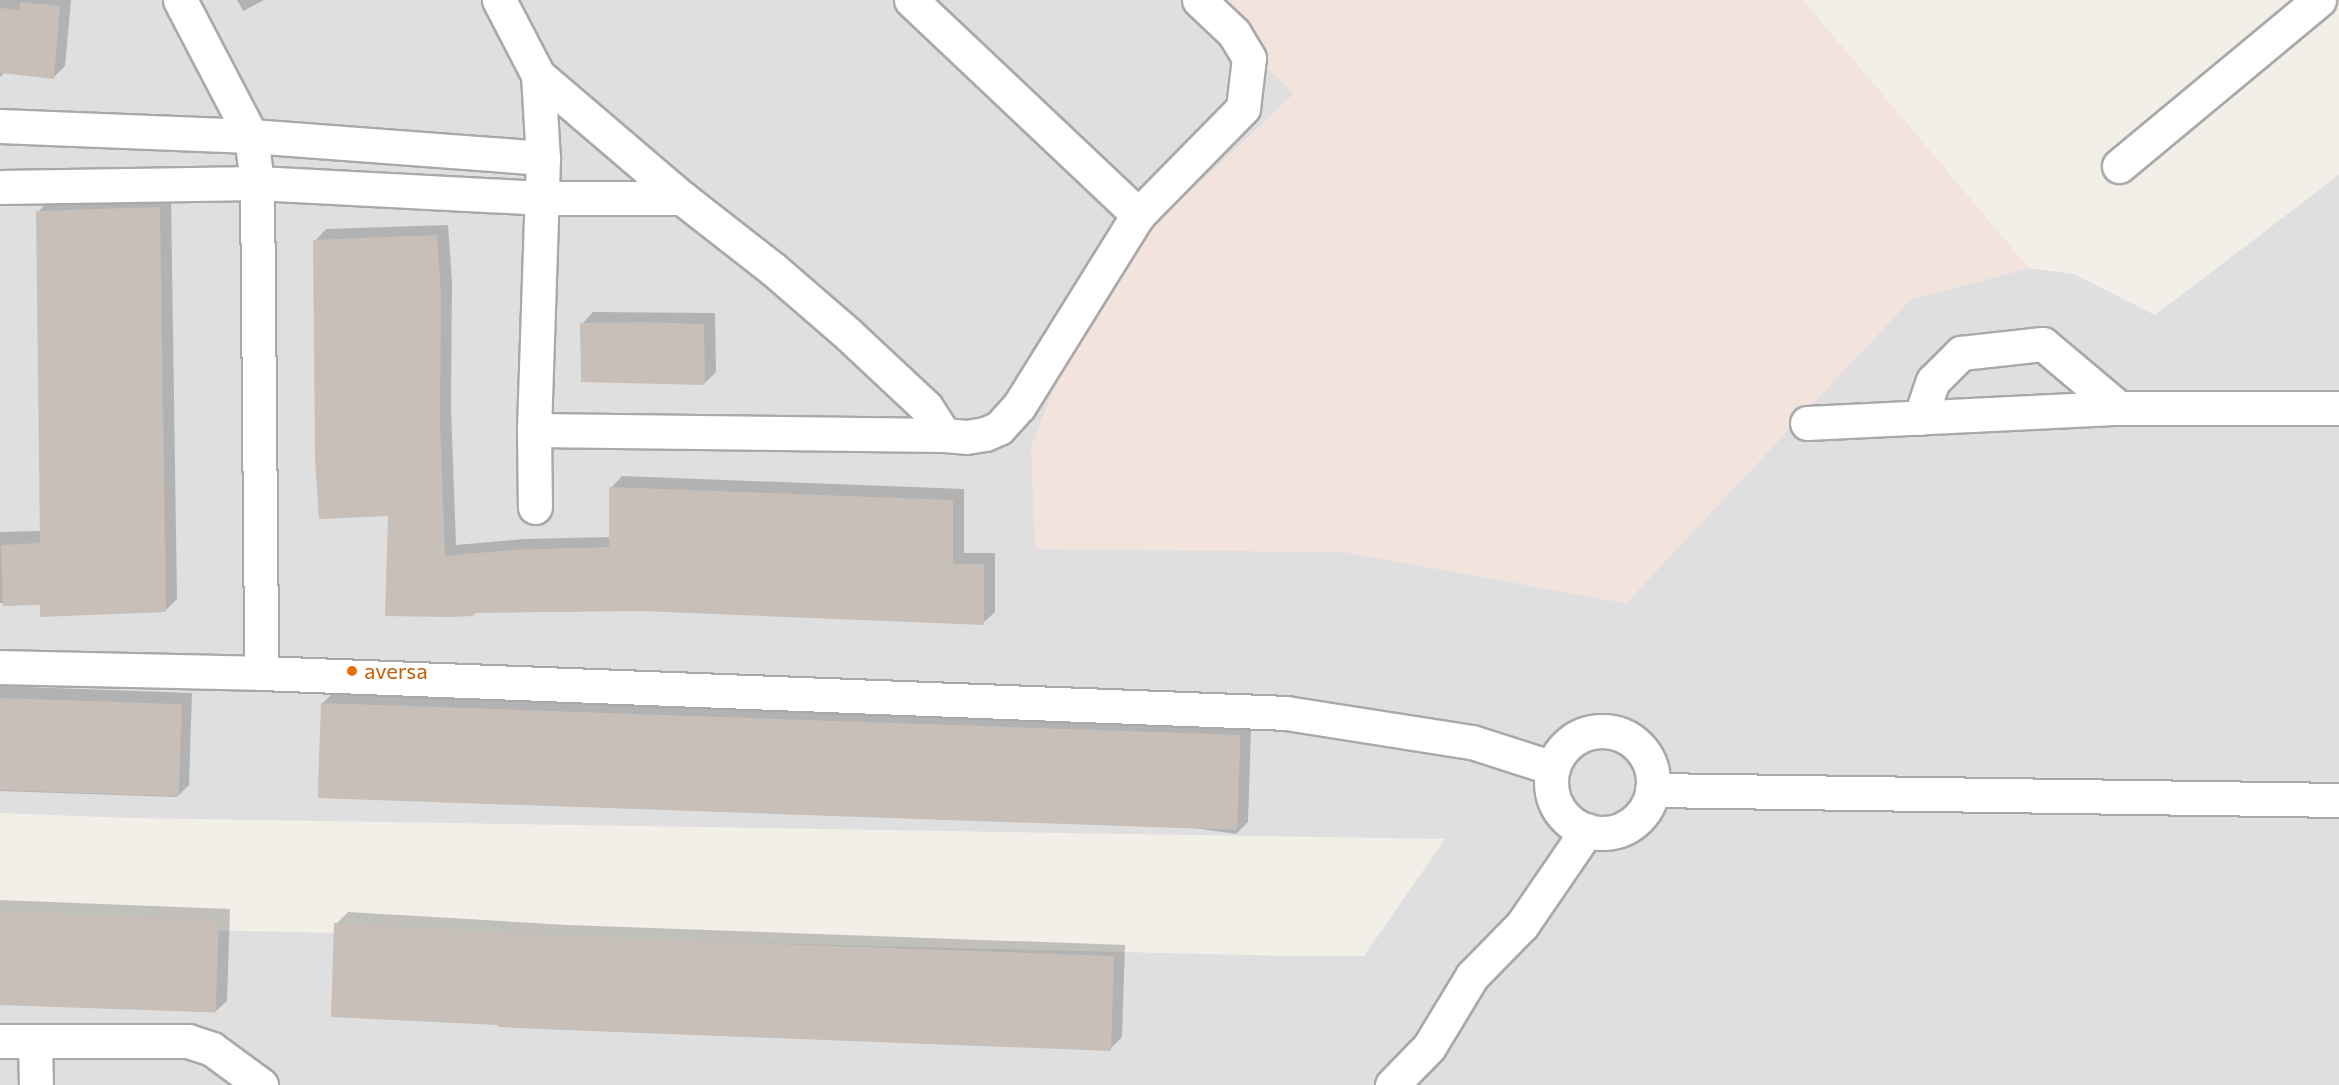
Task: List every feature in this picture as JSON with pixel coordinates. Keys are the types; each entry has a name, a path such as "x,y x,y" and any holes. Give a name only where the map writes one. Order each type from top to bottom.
{"street":[{"path":"180,0 251,136 257,183 261,673"},
{"path":"499,0 538,75 681,198 773,269 849,334 926,407 944,435"},
{"path":"911,0 1138,215"},
{"path":"534,430 966,437 985,434 999,428 1019,406 1051,359 1138,215 1243,108 1249,58 1234,33 1199,0"},
{"path":"2119,166 2319,0"},
{"path":"535,507 534,430 543,158 538,75"},
{"path":"0,126 251,136 543,158"},
{"path":"0,187 257,183 541,198 681,198"},
{"path":"1920,418 1933,381 1961,353 2043,344 2119,408"},
{"path":"1807,423 2119,408 2339,408"},
{"path":"0,667 261,673 1286,713 1472,742 1553,768"},
{"path":"1594,732 1613,732 1635,744 1644,753 1653,777 1649,802 1635,821 1613,831 1587,830 1566,817 1557,807 1551,788 1553,768 1558,756 1576,738 1594,732"},
{"path":"1652,790 2339,800"},
{"path":"1392,1085 1429,1047 1472,976 1522,925 1587,830"},
{"path":"0,1041 188,1041 212,1049 261,1085"},
{"path":"35,1042 36,1085"}],"shaded area":[{"path":"0,0 1199,0 1294,94 1136,243 1036,549 1345,552 1626,603 1911,299 2029,268 2074,274 2155,315 2339,175 2339,1085 0,1085 0,925 1364,956 1445,839 131,818 0,813"},
{"path":"1199,0 1803,0 2029,268 1911,299 1626,603 1345,552 1035,549 1031,448 1070,345 1136,243 1294,94"}],"building":[{"path":"20,2 60,6 54,79 0,73 0,8 19,10"},
{"path":"160,207 166,612 40,617 40,605 3,606 1,545 40,543 36,211"},
{"path":"437,235 441,294 440,420 445,556 511,550 609,547 609,487 953,500 953,564 984,564 984,625 642,611 473,613 474,616 450,617 385,616 388,516 319,519 315,460 313,240"},
{"path":"580,323 704,324 705,385 581,382"},
{"path":"0,698 182,704 179,796 0,790"},
{"path":"321,703 1240,735 1237,830 318,798"},
{"path":"0,912 219,920 216,1013 0,1005"},
{"path":"334,923 554,936 1114,956 1111,1051 540,1029 331,1017"}],"place":[{"name":"aversa","path":"352,671"}]}
